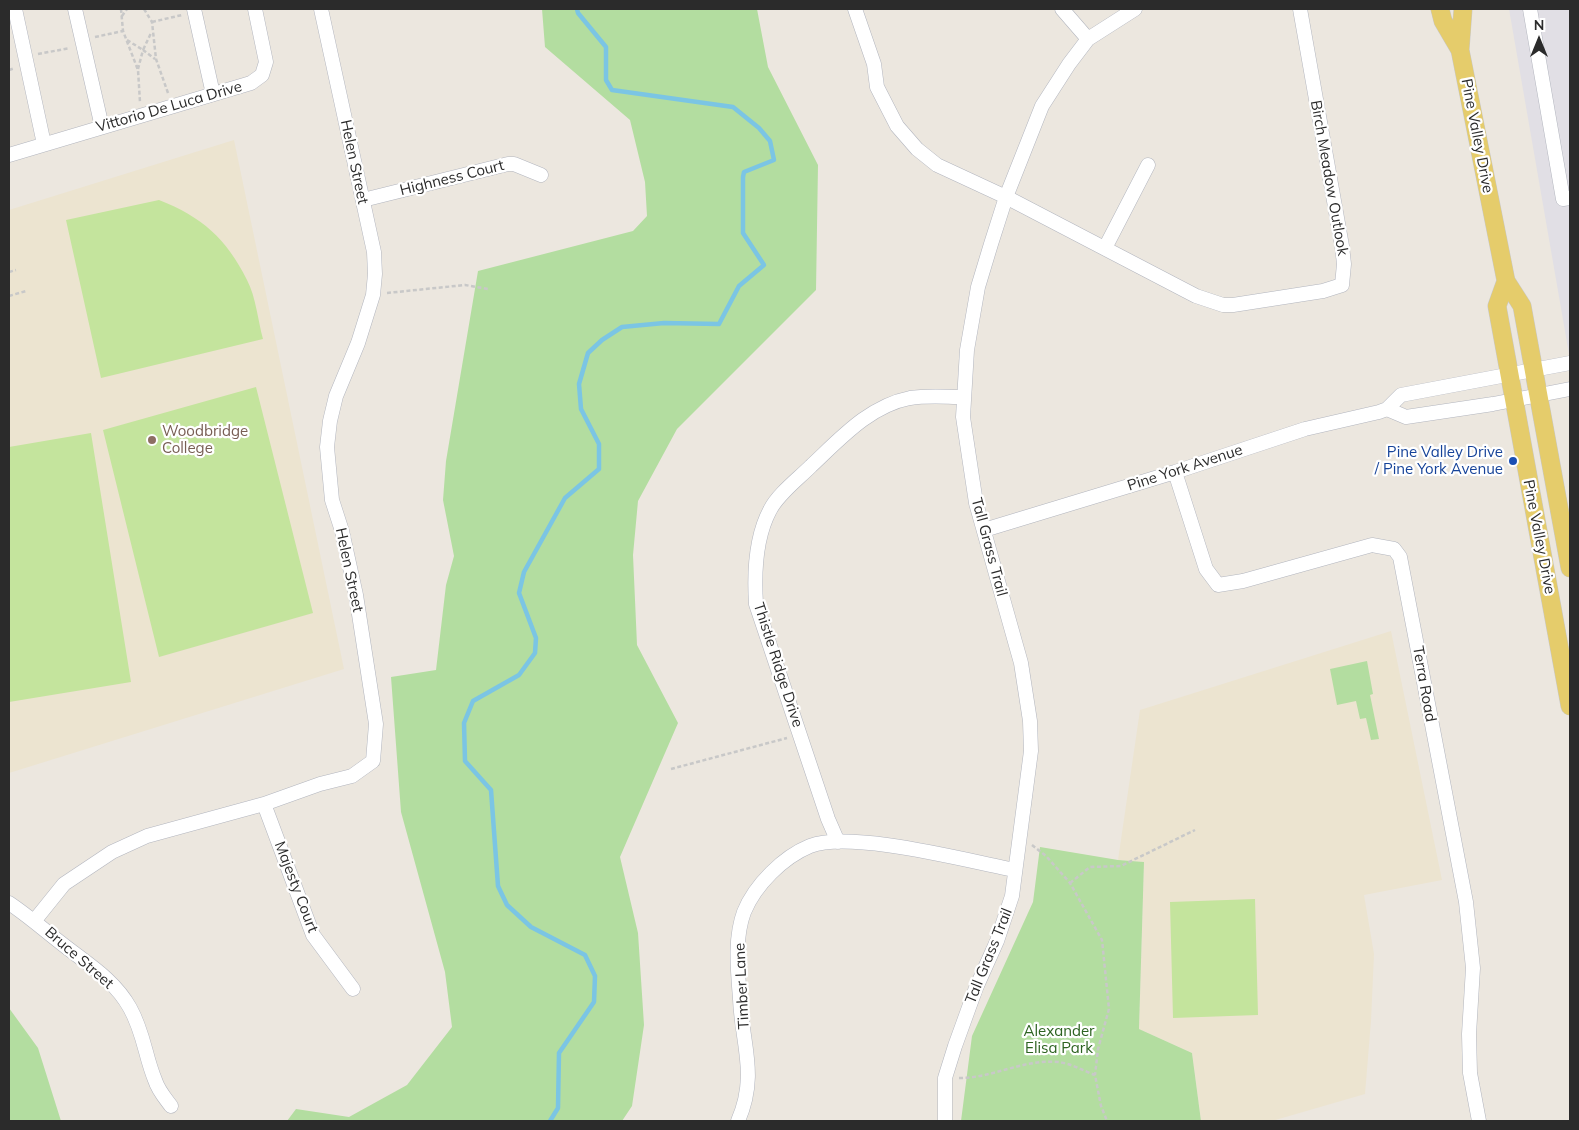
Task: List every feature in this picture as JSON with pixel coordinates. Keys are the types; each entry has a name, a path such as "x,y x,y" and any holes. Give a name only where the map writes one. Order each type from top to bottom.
{"main road":[{"name":"Pine Valley Drive","path":"1440,9 1443,21 1460,50"},
{"name":"Pine Valley Drive","path":"1463,9 1460,50 1506,281 1522,306 1570,568"},
{"name":"Pine Valley Drive","path":"1506,281 1497,306 1570,706"}],"street":[{"path":"14,9 44,144"},
{"path":"75,9 102,127"},
{"name":"Vittorio De Luca Drive","path":"9,155 251,83 262,75 266,62 255,9"},
{"name":"Helen Street","path":"35,920 64,884 112,852 147,836 264,804 320,784 352,776 373,761 376,724 356,595 342,531 332,500 327,447 330,421 336,396 358,343 373,295 375,274 374,252 321,9"},
{"name":"Birch Meadow Outlook","path":"855,9 874,64 877,87 897,126 937,166 1006,197 1174,285 1223,305 1323,290 1342,285 1344,264 1342,246 1300,9"},
{"path":"1062,9 1088,39"},
{"name":"Tall Grass Trail","path":"945,1121 945,1078 976,988 1006,918 1012,896 1031,752 1030,721 1020,663 976,503 965,434 964,397 967,350 978,287 1006,197 1042,106 1069,64 1088,39 1135,9"},
{"path":"1530,9 1563,199 1570,198"},
{"path":"191,11 213,94"},
{"name":"Highness Court","path":"363,200 508,164 514,164 540,175"},
{"path":"1105,248 1148,165"},
{"name":"Pine York Avenue","path":"984,530 1175,472 1304,429 1387,409 1401,395 1570,363"},
{"path":"1387,409 1406,417 1570,389"},
{"name":"Thistle Ridge Drive","path":"838,842 756,604 754,571 761,536 770,510 791,486 853,428 872,414 911,398 964,397"},
{"name":"Terra Road","path":"1175,472 1206,568 1218,585 1242,581 1372,545 1394,549 1400,557 1466,902 1473,968 1469,1034 1470,1073 1479,1121"},
{"name":"Majesty Court","path":"264,804 313,935 353,989"},
{"name":"Timber Lane","path":"738,1121 745,1104 750,1080 741,1016 738,953 744,912 757,890 782,864 811,846 852,840 1015,870"},
{"name":"Bruce Street","path":"9,903 35,920 61,943 86,960 120,993 144,1036 155,1082 171,1106"}],"path":[{"path":"121,9 123,31 138,70"},
{"path":"121,16 127,9"},
{"path":"143,9 152,22 156,59 170,100"},
{"path":"152,22 191,11"},
{"path":"89,39 123,31"},
{"path":"140,109 138,70 143,50 152,32"},
{"path":"126,39 156,59"},
{"path":"37,54 76,47"},
{"path":"9,272 16,270"},
{"path":"373,295 465,285 488,289"},
{"path":"9,296 26,291"},
{"path":"671,769 800,734"},
{"path":"1070,883 1090,866 1121,866 1195,830"},
{"path":"1020,835 1046,856 1070,883 1102,940 1109,1009 1098,1050 1095,1075 1101,1106 1107,1121"},
{"path":"945,1078 979,1078 1021,1064 1060,1062 1095,1075"}],"shaded area":[{"path":"1509,9 1570,9 1570,360"},
{"name":"Woodbridge College","path":"234,140 344,669 9,773 9,210"},
{"path":"1391,631 1442,880 1364,895 1374,954 1365,1094 1272,1121 1201,1121 1192,1053 1139,1029 1144,862 1118,860 1140,710"}],"green space":[{"path":"542,9 757,9 768,67 818,165 816,290 677,429 638,501 633,555 637,645 678,723 620,857 638,933 644,1025 632,1106 622,1121 287,1121 296,1109 349,1117 407,1085 452,1027 445,972 401,812 391,677 436,670 446,585 454,556 443,500 446,461 478,271 633,231 647,216 645,182 630,120 545,47"},
{"path":"159,200 200,222 230,252 250,287 263,339 101,378 66,220"},
{"path":"256,387 313,613 159,657 103,430"},
{"path":"91,433 131,682 9,702 9,447"},
{"path":"1367,661 1373,694 1370,695 1379,739 1371,740 1366,718 1360,719 1356,701 1337,705 1330,669"},
{"name":"Alexander Elisa Park","path":"1040,847 1118,860 1144,862 1139,1029 1192,1053 1201,1121 961,1121 972,1036 1033,902"},
{"path":"1255,899 1258,1015 1173,1018 1170,902"},
{"path":"9,1008 38,1048 61,1121 9,1121"}],"waterway":[{"path":"550,1121 558,1108 559,1053 594,1002 595,976 585,955 531,927 507,905 498,886 491,790 465,761 464,723 473,701 519,675 535,653 536,638 519,593 524,572 565,498 599,469 599,444 581,409 579,384 588,353 602,340 622,327 664,323 719,324 739,286 764,265 743,233 744,172 774,160 770,141 759,128 733,107 612,90 606,80 606,47 578,13 577,9"}],"place":[{"name":"Woodbridge College","path":"152,440"},
{"name":"Pine Valley Drive / Pine York Avenue","path":"1513,461"}]}
